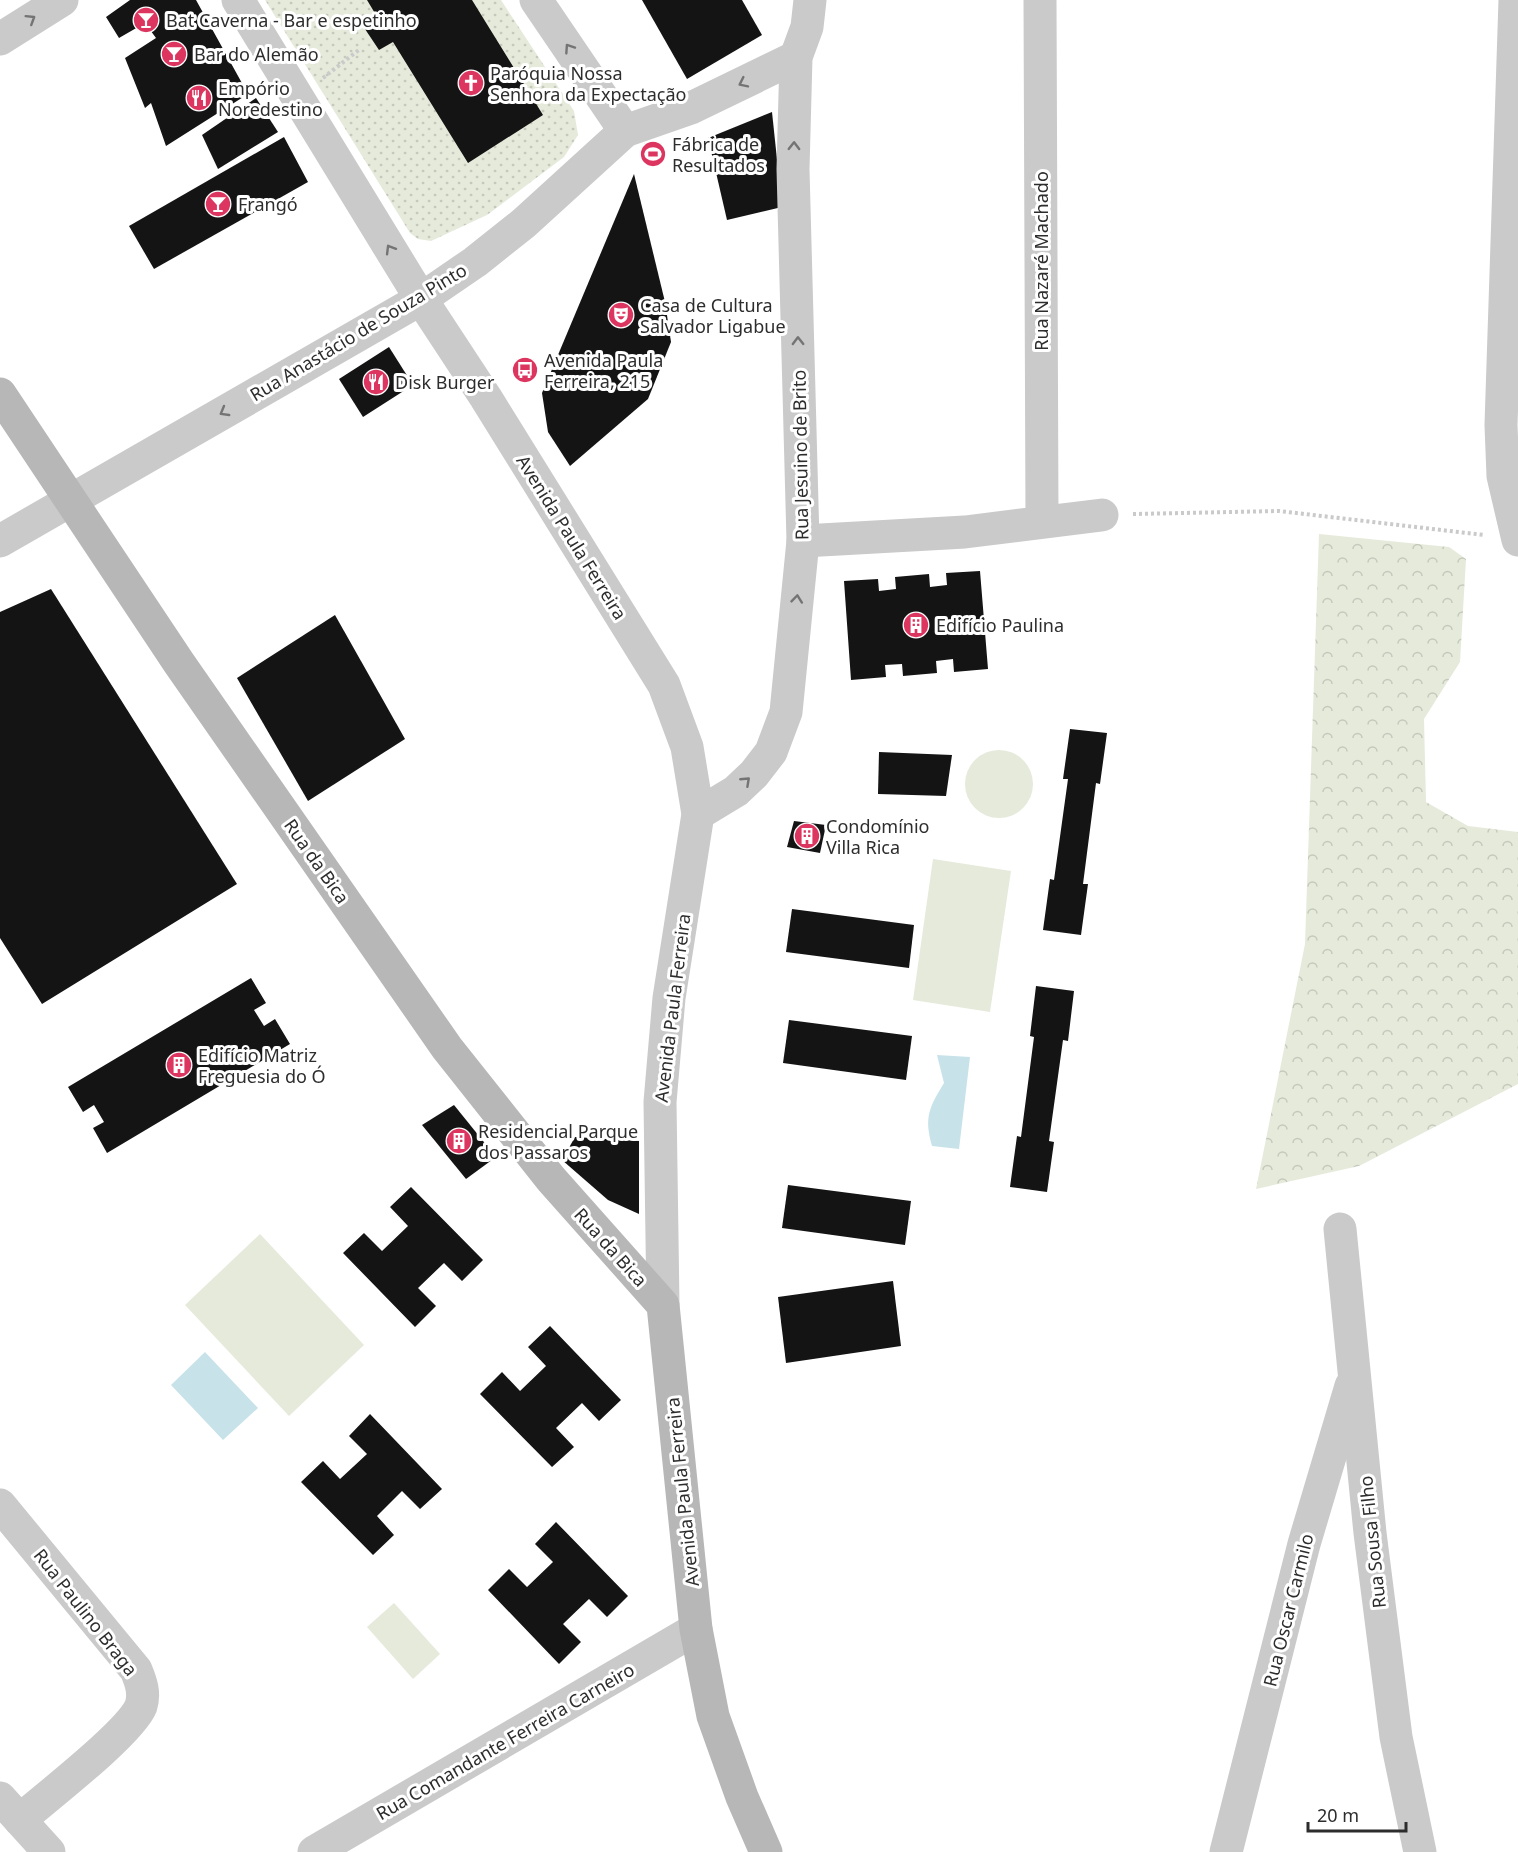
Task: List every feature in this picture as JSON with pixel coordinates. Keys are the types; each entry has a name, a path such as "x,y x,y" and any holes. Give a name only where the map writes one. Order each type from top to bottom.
{"main road":[{"name":"Rua da Bica","path":"0,394 69,501 447,1048 551,1179 663,1305"},
{"name":"Avenida Paula Ferreira","path":"663,1305 696,1629 713,1716 741,1797 765,1852"}],"street":[{"path":"0,39 62,0"},
{"name":"Avenida Paula Ferreira","path":"238,0 421,299 486,398 664,685 687,747 698,814 669,998 660,1102 663,1305"},
{"path":"536,0 625,131"},
{"name":"Rua Nazaré Machado","path":"1040,0 1042,521"},
{"path":"1515,0 1501,425 1503,476 1517,539"},
{"name":"Rua Jesuino de Brito","path":"698,814 736,791 754,774 771,752 786,712 803,541 793,169 796,57 803,9"},
{"name":"Rua Anastácio de Souza Pinto","path":"0,542 421,299 475,262 524,223 625,131 691,108 796,57"},
{"path":"803,541 965,532 1102,515"},
{"name":"Rua Sousa Filho","path":"1340,1229 1356,1370 1370,1533 1396,1737 1420,1852"},
{"name":"Rua Oscar Carmilo","path":"1226,1852 1304,1544 1356,1370"},
{"name":"Rua Paulino Braga","path":"0,1505 136,1670 143,1688 140,1707 118,1735 10,1809"},
{"name":"Rua Comandante Ferreira Carneiro","path":"314,1852 696,1629"},
{"path":"10,1809 49,1852"}],"path":[{"path":"319,81 360,49"},
{"path":"1102,515 1280,511 1517,539"}],"green space":[{"path":"265,0 501,0 574,111 578,135 564,157 487,215 431,241 418,239 410,233"},
{"path":"1319,534 1449,547 1466,559 1460,662 1424,719 1426,802 1468,826 1518,832 1518,1084 1359,1166 1256,1189 1305,944"},
{"path":"999,750 1012,753 1023,760 1030,771 1033,784 1030,797 1023,808 1012,815 999,818 986,815 975,808 968,797 965,784 968,771 975,760 986,753"},
{"path":"933,859 1011,871 990,1012 913,1000"},
{"path":"260,1234 364,1345 289,1416 185,1305"},
{"path":"394,1603 440,1654 413,1679 367,1627"}],"water":[{"path":"937,1055 970,1057 959,1149 932,1146 928,1127 929,1113 944,1083"},
{"path":"205,1352 258,1408 223,1440 171,1385"}],"building":[{"path":"130,0 196,0 248,94 166,146 151,103 145,108 125,58 156,38 145,23 119,38 106,17"},
{"name":"Paróquia Nossa Senhora da Expectação","path":"367,0 472,0 543,115 468,163 393,42 379,50 365,29 379,20"},
{"path":"642,0 742,0 762,35 687,79"},
{"path":"256,98 278,132 218,169 202,135"},
{"path":"772,112 782,207 727,220 708,138"},
{"name":"Frangó","path":"284,137 308,182 154,269 129,226"},
{"name":"Casa de Cultura Salvador Ligabue","path":"634,174 665,302 671,342 648,399 570,466 548,432 542,393"},
{"name":"Disk Burger","path":"389,347 413,385 363,417 339,379"},
{"name":"Edifício Paulina","path":"980,571 988,669 954,672 953,659 936,661 937,673 903,676 902,664 885,665 886,677 851,680 844,581 878,579 879,591 896,589 895,577 929,574 930,587 947,585 946,573"},
{"path":"51,589 237,884 42,1004 0,938 0,612"},
{"path":"335,615 405,739 308,801 237,678"},
{"path":"1070,729 1107,733 1100,784 1096,783 1083,884 1088,884 1081,935 1043,930 1050,879 1054,880 1068,779 1063,779"},
{"path":"879,752 952,755 946,796 878,794"},
{"name":"Condomínio Villa Rica","path":"794,821 826,825 820,853 787,847"},
{"path":"792,909 914,925 909,968 786,952"},
{"name":"Edifício Matriz Freguesia do Ó","path":"251,978 266,1003 254,1010 264,1026 275,1019 290,1044 107,1153 93,1128 104,1122 94,1105 83,1112 68,1087"},
{"path":"1036,986 1074,991 1068,1041 1063,1040 1049,1141 1054,1142 1047,1192 1010,1187 1017,1136 1021,1137 1034,1037 1030,1036"},
{"path":"789,1020 912,1036 906,1080 783,1063"},
{"name":"Residencial Parque dos Passaros","path":"454,1105 496,1157 466,1179 422,1125"},
{"path":"575,1137 639,1141 639,1214 608,1200 562,1160"},
{"path":"788,1185 911,1201 905,1245 782,1228"},
{"path":"411,1187 483,1260 462,1281 444,1263 418,1288 436,1306 415,1327 343,1253 364,1233 382,1251 408,1226 390,1207"},
{"path":"893,1281 901,1346 786,1363 778,1297"},
{"path":"550,1326 621,1400 599,1421 582,1403 556,1428 574,1447 552,1467 480,1394 502,1372 520,1391 546,1366 528,1347"},
{"path":"370,1414 442,1489 420,1509 402,1491 377,1516 394,1535 373,1555 301,1482 323,1461 340,1479 367,1454 349,1436"},
{"path":"556,1522 628,1596 607,1617 589,1599 563,1624 581,1642 559,1664 488,1590 509,1569 527,1587 553,1562 535,1544"}],"place":[{"name":"Bat Caverna - Bar e espetinho","path":"146,20"},
{"name":"Bar do Alemão","path":"174,54"},
{"name":"Paróquia Nossa Senhora da Expectação","path":"471,83"},
{"name":"Empório Noredestino","path":"199,98"},
{"name":"Fábrica de Resultados","path":"653,154"},
{"name":"Frangó","path":"218,204"},
{"name":"Casa de Cultura Salvador Ligabue","path":"621,315"},
{"name":"Avenida Paula Ferreira, 215","path":"525,370"},
{"name":"Disk Burger","path":"376,382"},
{"name":"Edifício Paulina","path":"916,625"},
{"name":"Condomínio Villa Rica","path":"807,836"},
{"name":"Edifício Matriz Freguesia do Ó","path":"179,1065"},
{"name":"Residencial Parque dos Passaros","path":"459,1141"}]}
